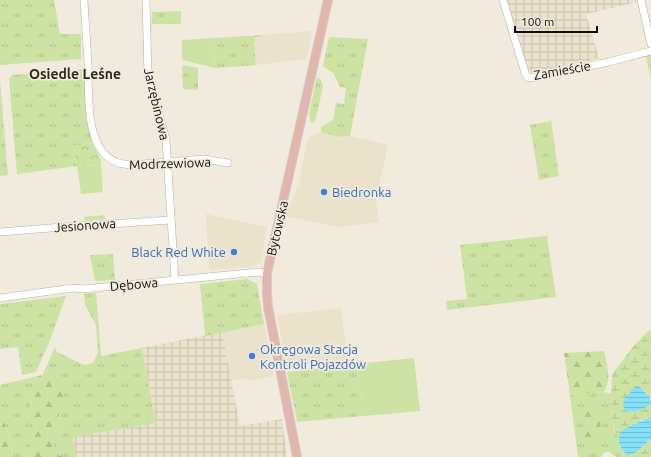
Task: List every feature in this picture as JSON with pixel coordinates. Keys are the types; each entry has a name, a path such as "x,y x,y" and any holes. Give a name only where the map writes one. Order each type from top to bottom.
{"main road":[{"name":"Bytowska","path":"297,457 268,307 266,294 267,273 328,0"}],"street":[{"name":"Modrzewiowa","path":"84,0 88,62 89,115 97,144 103,153 115,162 131,165 204,159 228,163"},
{"name":"Jarzębinowa","path":"146,0 148,76 164,130 168,162 175,280"},
{"name":"Zamieście","path":"503,0 526,76 530,78 609,62 651,51"},
{"path":"641,0 651,44"},
{"name":"Jesionowa","path":"0,232 63,226 171,220"},
{"name":"Dębowa","path":"0,298 73,288 259,272 267,273"}],"shaded area":[{"path":"506,0 636,0 637,2 586,14 599,58 534,74 528,70 516,30 514,31"},
{"path":"313,31 306,59 256,65 255,37"},
{"path":"321,132 340,137 350,136 388,145 376,200 379,222 339,227 285,216 298,186 308,138"},
{"path":"206,214 267,227 262,261 255,267 209,270"},
{"path":"341,308 348,360 287,367 277,315"},
{"path":"264,324 274,376 250,381 245,378 231,381 222,332"},
{"path":"222,332 240,426 282,419 287,457 76,457 73,437 156,423 142,348"}],"green space":[{"path":"0,0 54,0 60,34 81,34 81,59 0,65"},
{"path":"181,11 181,24 152,24 152,12"},
{"path":"263,35 255,37 256,65 215,68 213,38"},
{"path":"329,37 368,39 350,136 340,137 321,132 321,127 333,120 336,103 344,104 346,88 340,87 333,73 323,66"},
{"path":"213,38 215,68 182,60 182,40"},
{"path":"651,55 651,81 646,56"},
{"path":"182,65 198,68 198,90 183,89"},
{"path":"83,69 86,88 85,102 87,120 92,143 74,146 77,166 17,174 9,79 12,75"},
{"path":"317,77 321,80 323,86 316,118 314,122 311,123 309,114"},
{"path":"0,80 8,175 0,176"},
{"path":"551,121 559,176 539,180 530,125"},
{"path":"92,143 99,156 101,165 77,166 74,146"},
{"path":"101,165 103,192 81,194 77,166"},
{"path":"105,215 105,219 85,221 84,217"},
{"path":"547,236 556,297 447,310 446,301 467,299 460,245"},
{"path":"113,254 115,280 95,281 90,255"},
{"path":"247,279 257,284 264,324 205,336 200,284"},
{"path":"96,293 101,356 142,348 156,423 73,437 76,457 64,457 55,451 53,444 53,435 56,431 62,406 54,381 43,374 55,347 57,352 84,365 93,363 98,352 96,325 85,305 84,294"},
{"path":"66,296 49,343 36,372 22,375 18,347 0,349 0,304"},
{"path":"651,330 651,398 644,390 629,412 651,404 651,417 642,420 620,433 619,437 612,420 612,374 632,348 648,331"},
{"path":"604,351 608,382 604,392 570,395 564,353"},
{"path":"414,358 420,411 364,416 356,364"},
{"path":"356,364 364,416 297,422 287,372"},
{"path":"43,374 58,385 62,394 62,406 56,431 53,435 53,444 55,451 64,457 31,457 29,443 31,438 37,432 36,428 27,417 31,408 30,395 38,376"},
{"path":"38,376 30,395 31,409 27,417 36,428 37,432 31,438 29,443 31,457 13,457 5,423 0,424 0,385"},
{"path":"604,392 611,394 614,428 619,437 621,447 628,456 630,455 634,457 617,457 609,452 605,452 601,457 578,457 570,395"},
{"path":"590,407 598,407 601,431 597,438 590,444 585,439 582,415"},
{"path":"5,423 13,457 0,457 0,424"},
{"path":"651,439 651,457 634,457 630,455"}],"water":[{"path":"637,386 639,386 650,397 651,404 639,410 626,411 623,406 624,399"},
{"path":"651,417 651,439 636,452 628,456 620,446 620,432"}],"place":[{"name":"Biedronka","path":"324,192"},
{"name":"Black Red White","path":"234,252"},
{"name":"Okręgowa Stacja Kontroli Pojazdów","path":"252,356"}],"district":[{"name":"Osiedle Leśne","path":"75,74"}]}
